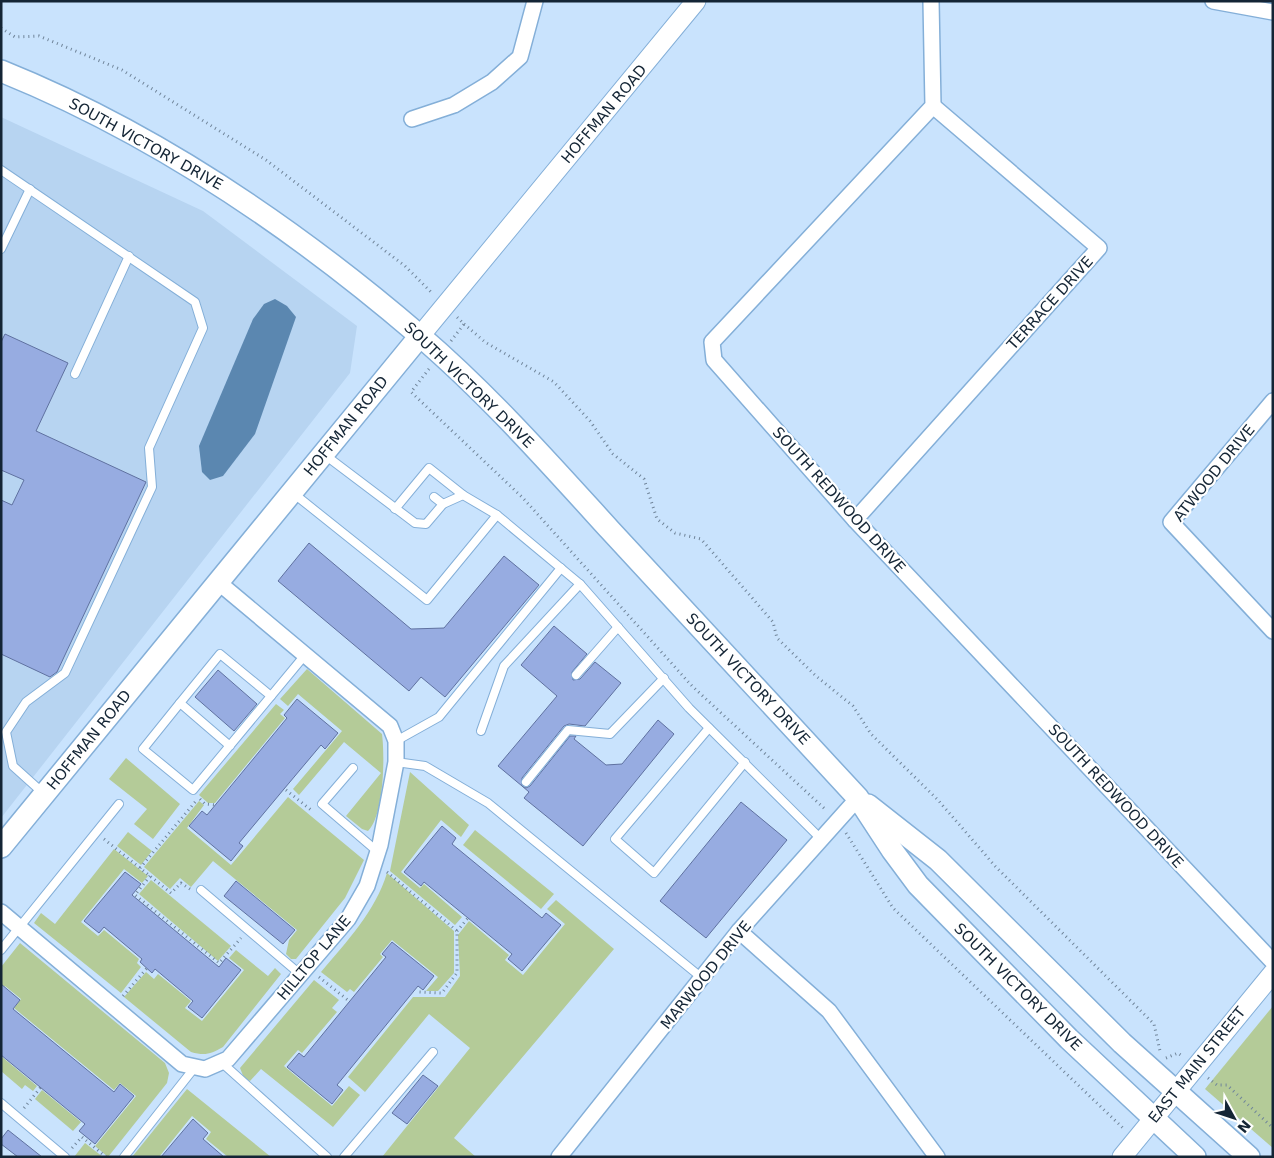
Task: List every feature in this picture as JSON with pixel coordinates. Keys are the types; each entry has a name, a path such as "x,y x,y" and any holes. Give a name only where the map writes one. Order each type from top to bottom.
{"main road":[{"name":"SOUTH VICTORY DRIVE","path":"1,71 123,128 221,186 299,239 420,336 518,430 858,798 938,860 1088,1010 1249,1157"},
{"name":"HOFFMAN ROAD","path":"1,847 420,336"},
{"name":"SOUTH VICTORY DRIVE","path":"858,798 892,850 918,885 1069,1039 1195,1157"}],"street":[{"path":"412,119 454,105 492,82 520,57 535,1"},
{"path":"931,1 932,106"},
{"path":"1213,1 1273,12"},
{"name":"HOFFMAN ROAD","path":"420,336 692,3"},
{"name":"TERRACE DRIVE","path":"855,520 1099,248 932,106"},
{"name":"SOUTH REDWOOD DRIVE","path":"932,106 712,342 714,360 726,376 855,520 1273,962"},
{"name":"ATWOOD DRIVE","path":"1273,401 1171,522 1273,631"},
{"path":"218,582 390,726 396,741"},
{"name":"HILLTOP LANE","path":"195,1067 205,1069 228,1059 348,919 367,886 376,857 396,762 396,741"},
{"name":"MARWOOD DRIVE","path":"559,1157 740,932 858,798"},
{"path":"1,912 182,1064 195,1067"},
{"path":"740,932 829,1011 937,1157"},
{"name":"EAST MAIN STREET","path":"1122,1157 1273,973"}],"lane":[{"path":"1,170 195,302 203,328 149,448 152,487 65,673 26,702 6,732 13,766 44,794"},
{"path":"1,249 30,189"},
{"path":"75,374 129,256"},
{"path":"323,454 415,522 426,524 443,504 463,495"},
{"path":"395,509 418,484 429,468 463,495 497,515 580,584 709,728 821,839"},
{"path":"291,492 427,600 497,515"},
{"path":"434,497 443,504"},
{"path":"396,741 439,717 561,568"},
{"path":"481,731 504,666 580,584"},
{"path":"576,675 618,627"},
{"path":"271,696 220,654 143,748 193,790 230,746 305,655"},
{"path":"526,782 568,730 610,734 664,678"},
{"path":"180,703 230,746"},
{"path":"709,728 615,839 654,873 745,762"},
{"path":"396,762 425,766 488,803 702,978"},
{"path":"353,768 322,804 376,857"},
{"path":"1,950 21,928 119,804"},
{"path":"201,890 248,930 304,971"},
{"path":"344,1157 433,1052"},
{"path":"221,1062 327,1157"},
{"path":"124,1157 195,1067"},
{"path":"1,1103 65,1157"}],"path":[{"path":"1,28 15,37 39,36 131,75 266,160 405,266 485,342 554,382 590,421 613,454 644,479 657,519 675,533 701,539 773,622 777,638 816,676 853,706 871,734 938,800 995,866 1154,1024 1162,1060 1178,1053 1217,1085 1227,1085 1273,1128"},
{"path":"464,324 411,392 523,498 692,686 838,820 894,908 1135,1140"},
{"path":"140,868 198,798 205,804 216,804"},
{"path":"96,833 171,893 181,883 186,888 201,890"},
{"path":"376,857 457,931"},
{"path":"150,876 135,895 219,963 248,930"},
{"path":"419,992 442,993 457,973 457,931 468,918"},
{"path":"114,1006 146,968"},
{"path":"304,971 349,1001"},
{"path":"17,1116 41,1087"},
{"path":"65,1157 82,1137 106,1157"}],"shaded area":[{"path":"1,117 203,211 357,326 350,373 1,818"},
{"path":"275,299 287,306 296,317 255,434 223,476 210,480 202,472 199,446 253,319 264,304"}],"green space":[{"path":"307,669 382,734 383,770 380,800 377,813 368,831 362,829 346,816 381,773 344,742 299,795 293,789 342,731 298,694 288,706 280,699"},
{"path":"276,704 284,710 280,714 285,718 215,803 208,803 199,795"},
{"path":"126,758 180,804 153,839 134,824 147,809 109,779"},
{"path":"410,772 469,825 461,837 441,820 401,872 420,888 424,884 462,917 455,925 390,871"},
{"path":"288,797 364,860 345,898 296,959 291,959 286,954 289,940 297,930 213,861 191,887 180,878 170,889 144,867 199,801 204,805 187,828 231,865"},
{"path":"475,830 554,894 541,909 463,845"},
{"path":"128,832 152,851 141,865 117,846"},
{"path":"114,849 148,876 142,883 124,869 81,922 98,936 104,930 139,959 137,963 141,967 121,993 34,923 41,913 55,924"},
{"path":"387,873 454,931 454,973 438,991 426,991 438,977 392,940 380,954 383,957 354,992 350,989 347,992 321,972 368,913"},
{"path":"151,880 231,946 218,961 139,894"},
{"path":"556,900 614,949 454,1138 476,1157 382,1157 470,1048 429,1014 365,1092 348,1077 413,997 445,997 460,976 458,935 469,921 509,955 505,960 523,975 565,924 547,909"},
{"path":"20,943 165,1063 169,1073 167,1083 108,1157 95,1146 136,1096 120,1083 114,1090 14,1008 21,999 5,986 1,991 1,967"},
{"path":"236,950 268,976 275,968 281,974 223,1047 208,1054 191,1052 124,997 146,972 154,979 158,974 191,1001 185,1008 202,1021 244,970 229,958"},
{"path":"314,980 339,1000 332,1008 337,1012 302,1053 298,1050 284,1066 332,1106 349,1086 360,1095 333,1127 261,1069 250,1081 244,1078 240,1068"},
{"path":"1273,1006 1273,1148 1205,1089"},
{"path":"1,1056 37,1086 33,1091 25,1085 22,1089 1,1071"},
{"path":"187,1089 271,1157 228,1157 206,1139 211,1132 192,1116 159,1157 132,1157"},
{"path":"42,1090 81,1122 73,1131 35,1099"},
{"path":"85,1143 103,1157 74,1157"}],"building":[{"path":"5,334 68,363 36,431 146,482 57,672 50,677 1,654 1,500 12,505 24,480 1,470 1,342"},
{"path":"309,543 411,629 444,628 504,556 539,585 445,697 421,677 409,691 278,581"},
{"path":"554,626 587,654 572,672 573,680 580,679 595,662 621,683 585,726 569,724 564,726 522,778 522,786 498,766 557,696 521,665"},
{"path":"218,670 257,704 234,731 195,697"},
{"path":"297,699 338,733 325,749 321,745 284,789 239,843 243,846 231,861 189,826 202,811 207,815 287,718 284,715"},
{"path":"658,720 674,734 583,846 524,798 529,792 522,786 526,788 530,786 570,736 576,736 574,739 606,765 622,764"},
{"path":"741,802 787,840 706,938 660,901"},
{"path":"442,826 456,838 452,844 542,918 546,913 561,925 522,971 508,959 512,954 424,882 421,886 404,872"},
{"path":"125,872 141,884 132,895 219,967 226,958 241,970 202,1018 188,1007 193,1001 155,969 152,973 140,962 142,959 104,927 99,933 84,921"},
{"path":"236,881 295,930 283,944 224,896"},
{"path":"392,942 434,976 423,990 418,986 337,1085 343,1090 332,1104 287,1067 299,1053 304,1057 386,957 382,954"},
{"path":"1,984 20,1000 13,1009 114,1092 120,1084 134,1096 95,1144 79,1131 85,1124 1,1055"},
{"path":"423,1075 438,1086 407,1124 392,1113"},
{"path":"193,1119 208,1133 203,1139 224,1157 161,1157"},
{"path":"8,1130 42,1157 18,1157 1,1144 1,1139"}]}
